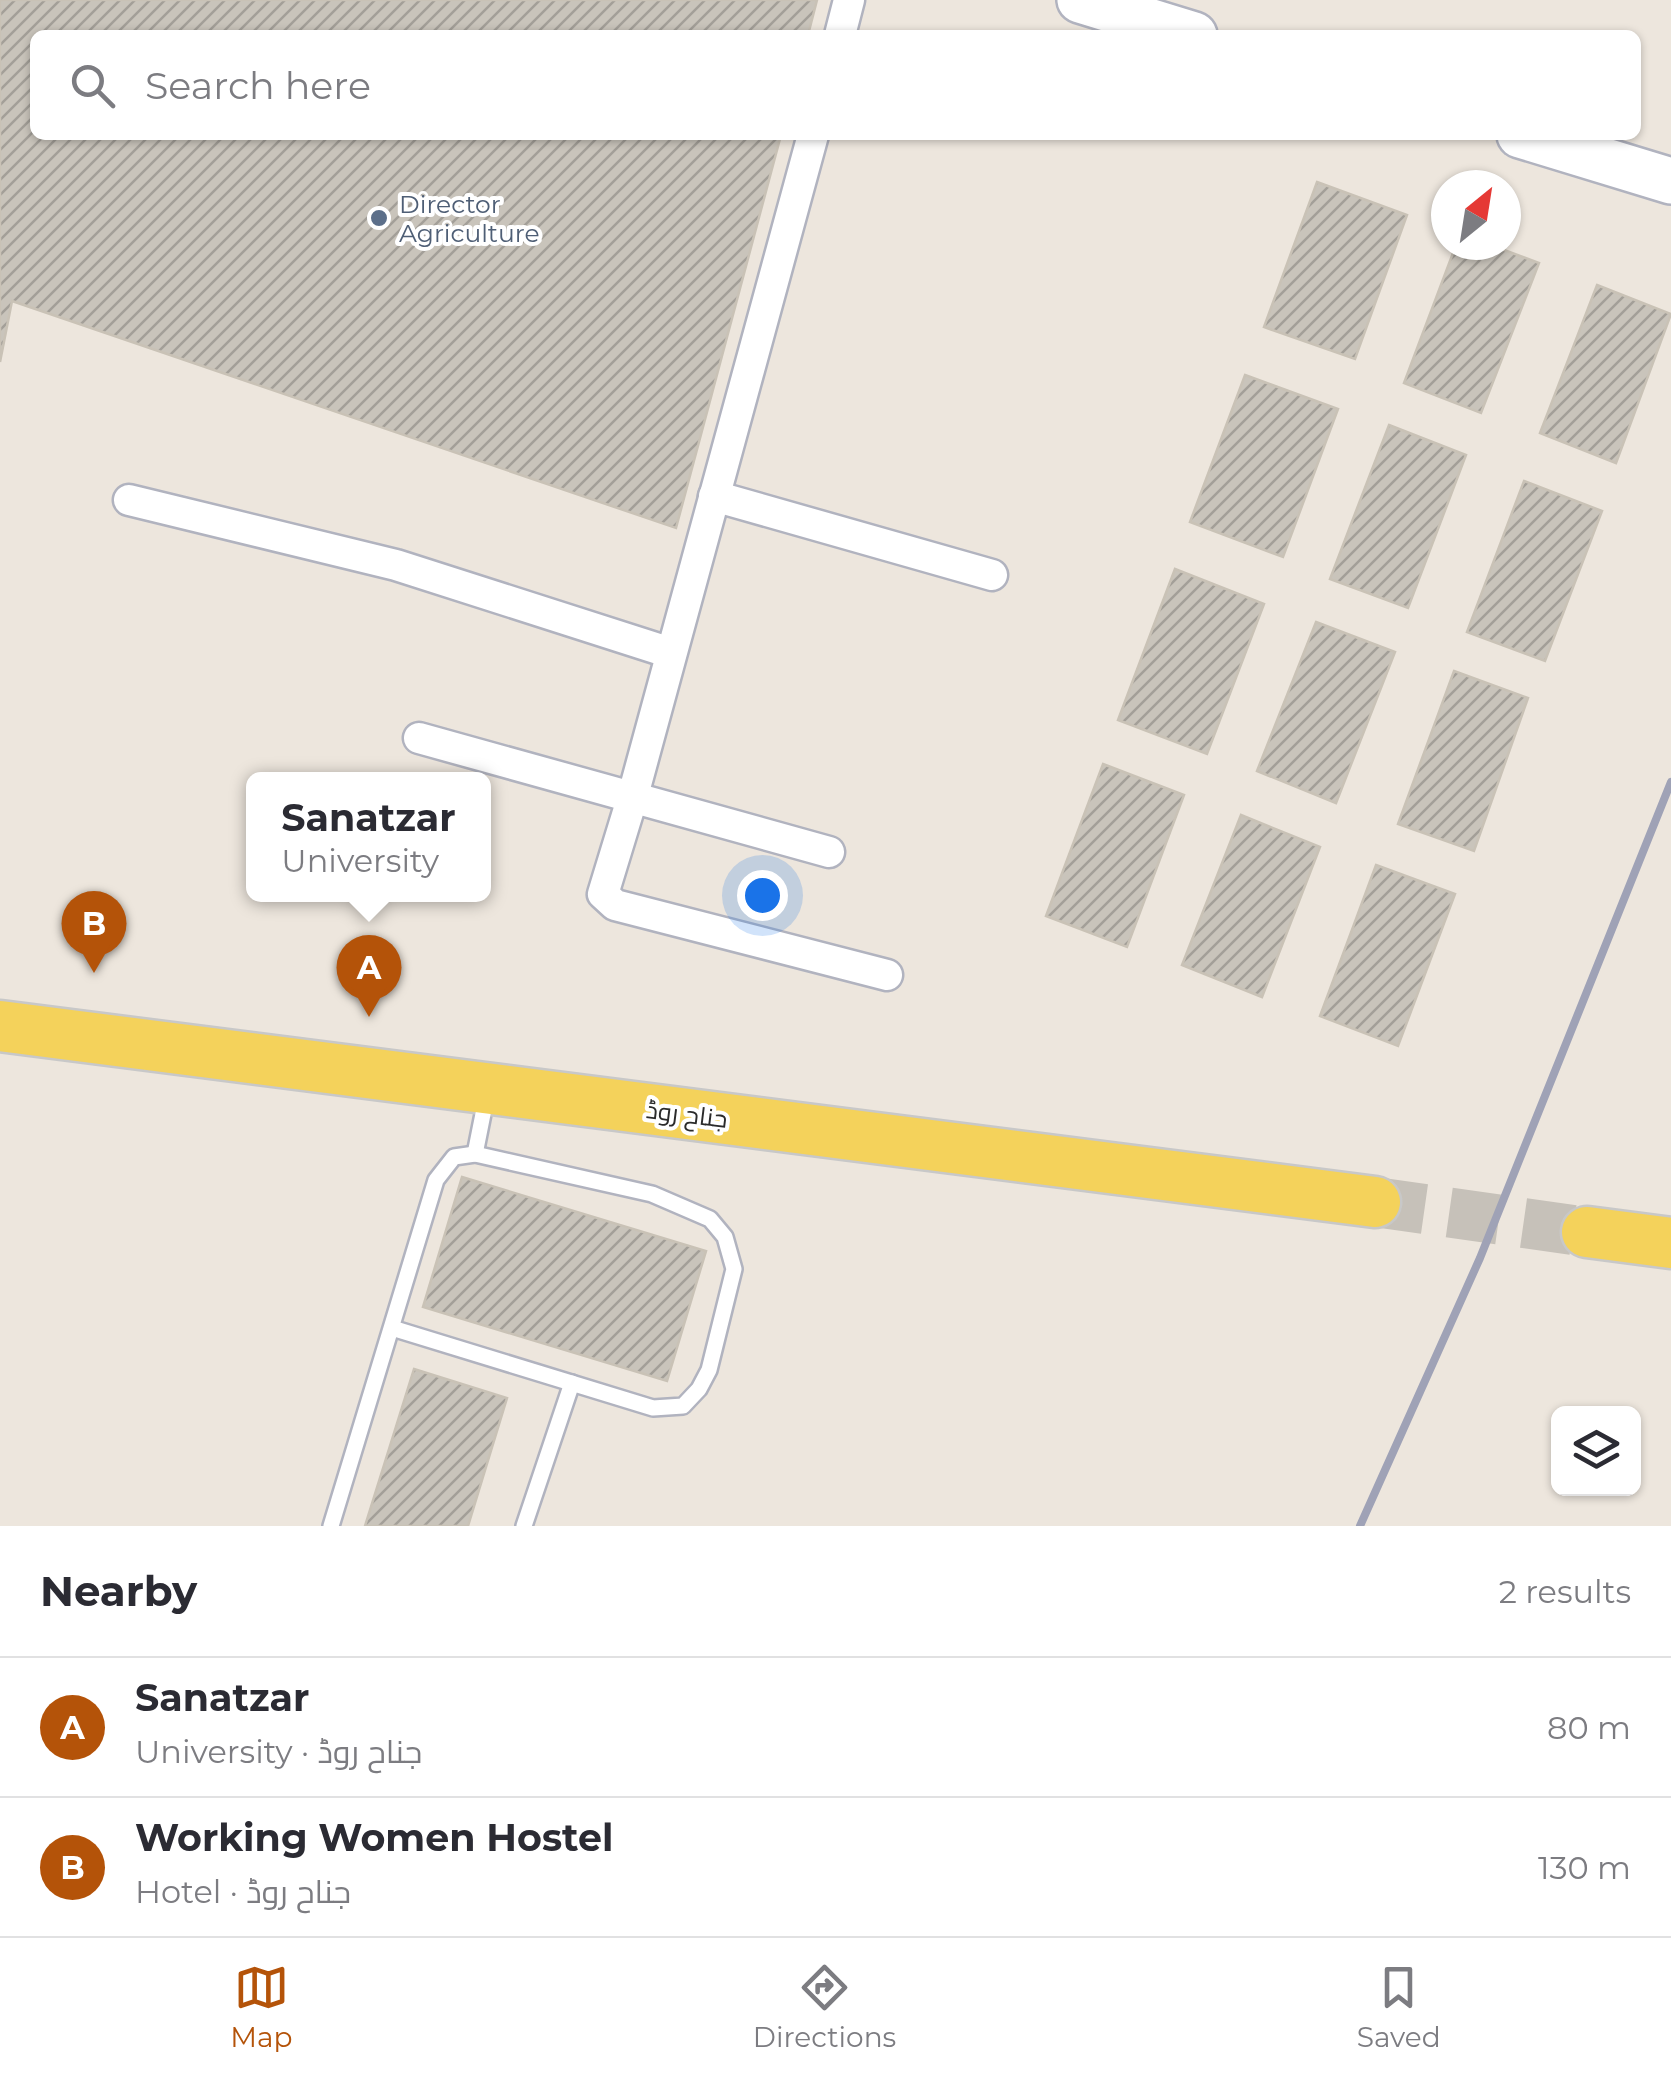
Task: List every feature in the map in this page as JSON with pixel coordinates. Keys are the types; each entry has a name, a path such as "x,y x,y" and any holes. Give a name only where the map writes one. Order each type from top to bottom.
{"main road":[{"path":"1080,0 1178,30"},
{"path":"1536,140 1671,182"},
{"name":"جناح روڈ","path":"0,1026 1375,1202"},
{"path":"1587,1232 1671,1242"}],"street":[{"path":"841,30 849,0"},
{"path":"811,140 603,894 608,901 886,975"},
{"path":"714,496 992,575"},
{"path":"129,500 396,565 671,654"},
{"path":"419,738 829,852"}],"lane":[{"path":"475,1154 488,1088"},
{"path":"331,1526 436,1180 454,1157 475,1154 652,1194 710,1219 725,1237 734,1268 709,1370 699,1389 683,1406 653,1408 392,1328"},
{"path":"524,1526 572,1383"}],"building":[{"name":"Director Agriculture","path":"0,0 817,0 809,30 30,30 30,140 780,140 676,528 12,301 0,362"},
{"path":"1317,182 1407,215 1355,359 1264,327"},
{"path":"1521,256 1539,263 1481,413 1404,383 1450,260 1521,260"},
{"path":"1597,285 1671,314 1616,463 1540,433"},
{"path":"1245,375 1338,409 1283,557 1190,522"},
{"path":"1389,425 1466,455 1408,608 1330,579"},
{"path":"1524,481 1602,511 1545,661 1467,632"},
{"path":"1175,569 1264,604 1207,754 1118,720"},
{"path":"1316,622 1395,652 1336,803 1257,771"},
{"path":"1454,671 1528,698 1474,851 1398,824"},
{"path":"1103,764 1184,795 1127,947 1046,916"},
{"path":"1241,815 1320,847 1262,997 1182,965"},
{"path":"1376,865 1455,894 1398,1046 1320,1016"},
{"path":"462,1177 706,1251 667,1381 423,1307"},
{"path":"414,1369 507,1398 468,1526 365,1526"}],"tunnel":[{"path":"1375,1202 1587,1232"}],"railway":[{"path":"1360,1526 1480,1258 1671,782"}],"place":[{"name":"Director Agriculture","path":"379,218"},
{"name":"Working Women Hostel","path":"94,973"},
{"name":"Sanatzar","path":"369,1017"}]}
